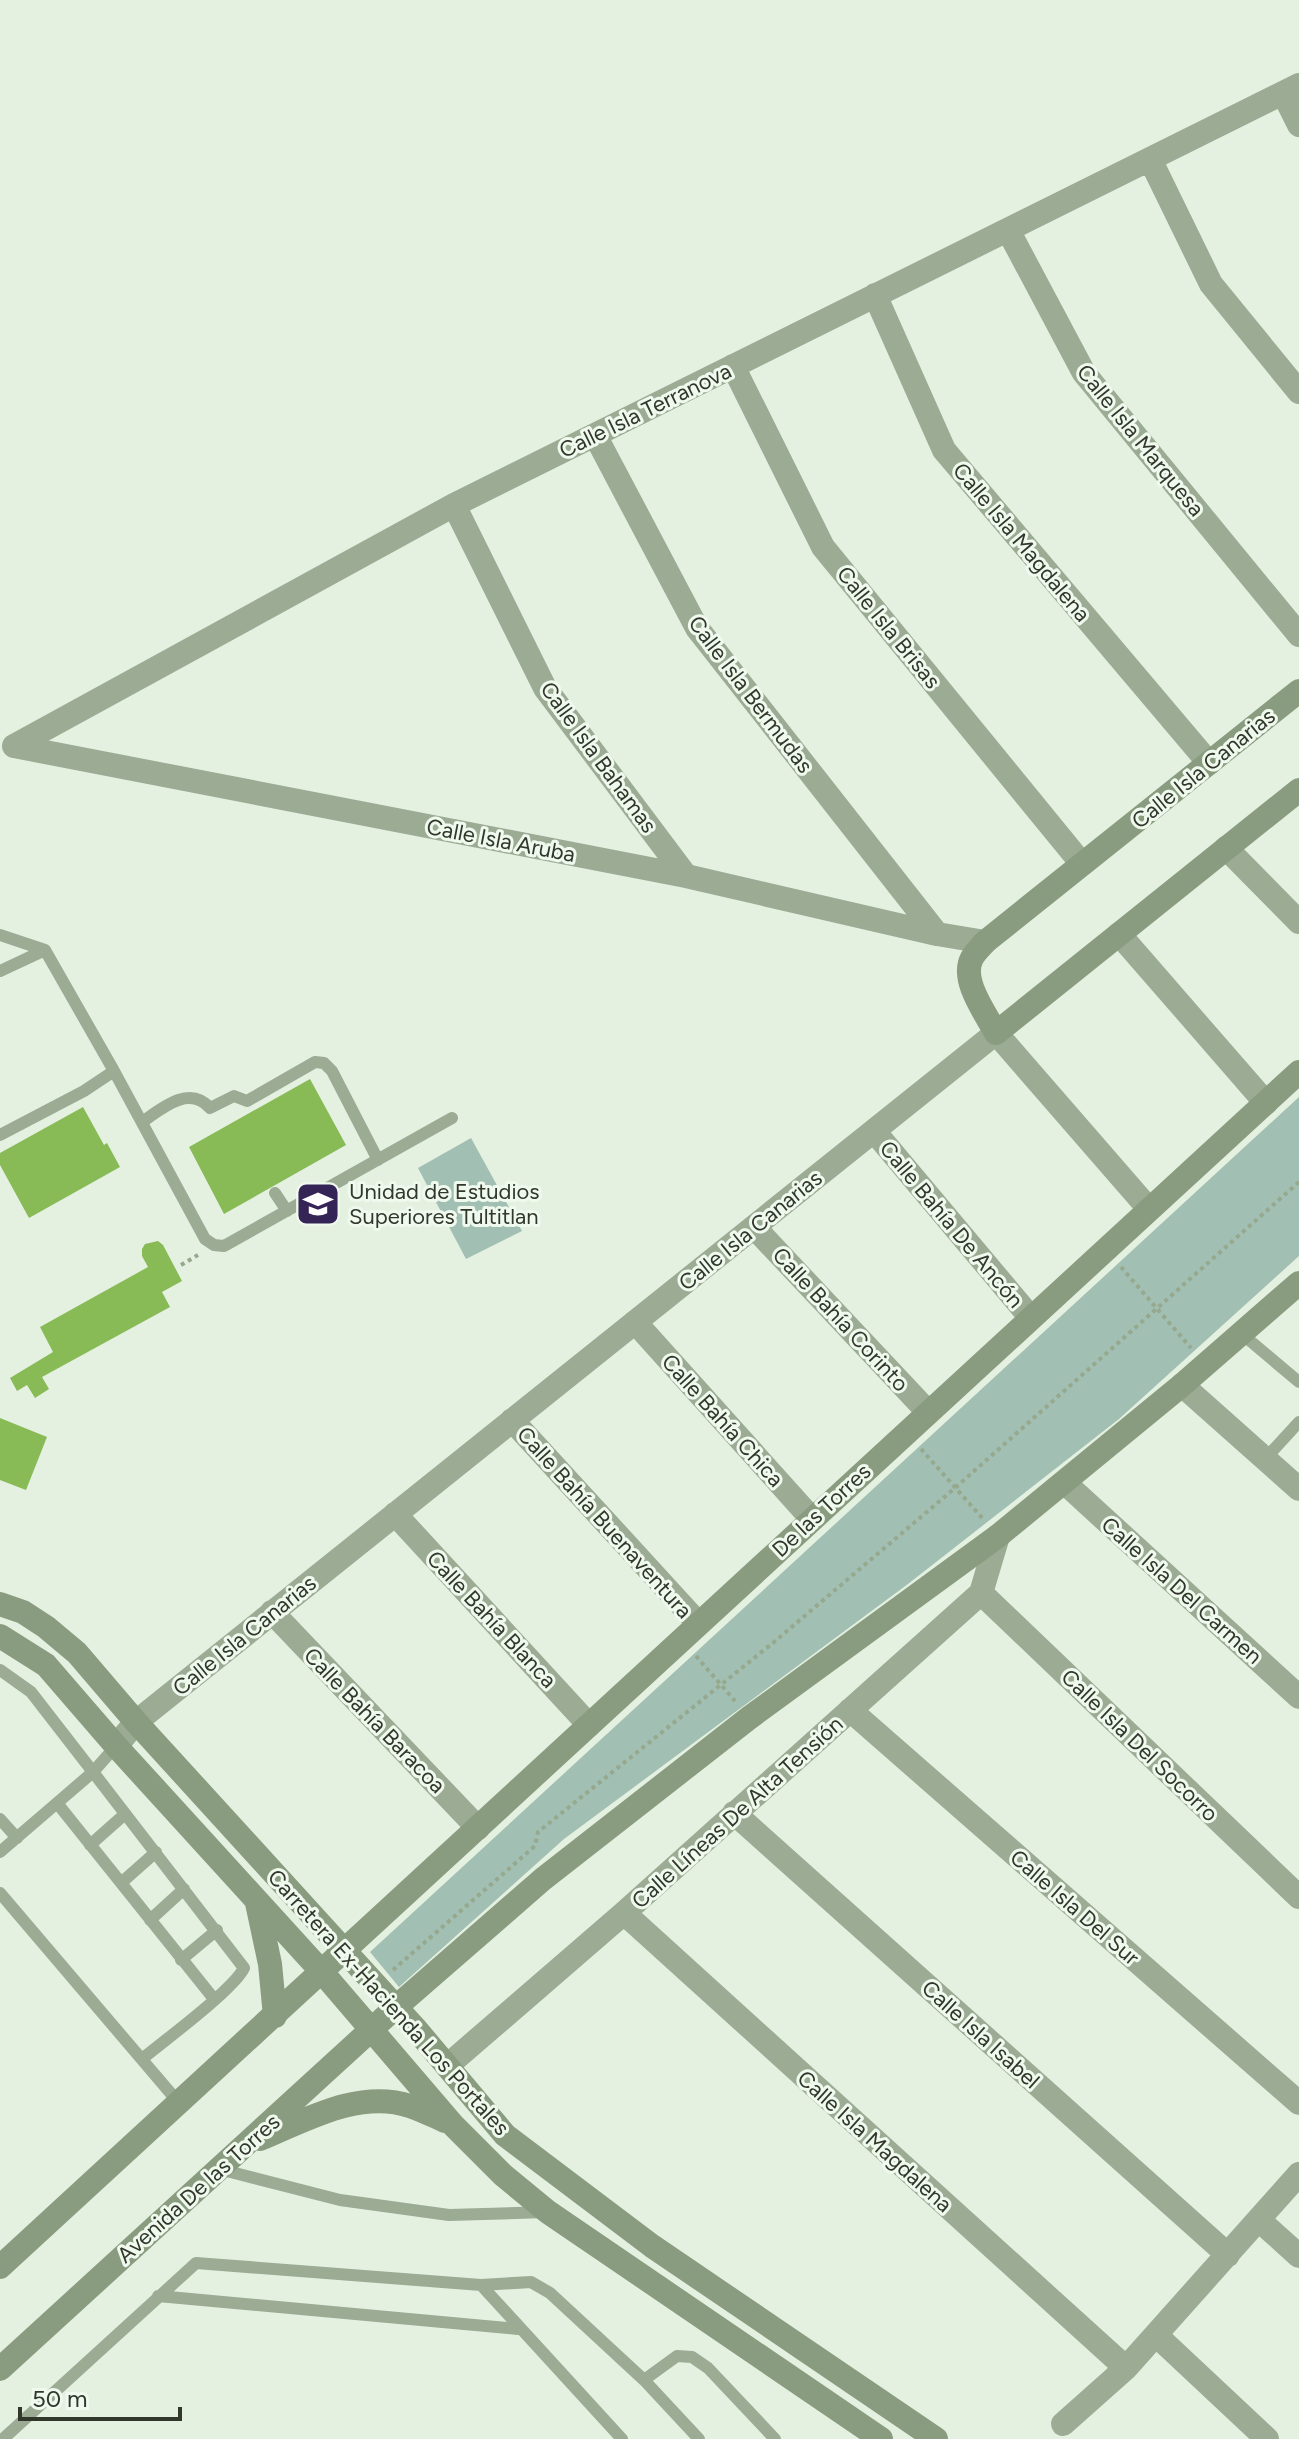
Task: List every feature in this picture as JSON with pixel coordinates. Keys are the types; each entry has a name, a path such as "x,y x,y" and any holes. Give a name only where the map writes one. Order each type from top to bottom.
{"main road":[{"name":"Calle Isla Canarias","path":"996,1033 972,986 969,969 971,959 985,942 1299,691"},
{"path":"996,1033 1299,790"},
{"name":"De las Torres","path":"345,1951 1299,1072"},
{"path":"396,2007 543,1879 749,1718 998,1536 1065,1483 1299,1283"},
{"name":"Carretera Ex-Hacienda Los Portales","path":"0,1604 23,1612 77,1653 136,1722 376,1984 505,2135 652,2246 936,2439"},
{"name":"Carretera Ex-Hacienda Los Portales","path":"0,1636 46,1665 322,1972 453,2125 503,2175 548,2212 881,2439"},
{"path":"256,1900 270,1964 275,2016"},
{"path":"0,2267 345,1951"},
{"name":"Avenida De las Torres","path":"0,2369 396,2007"},
{"path":"244,2147 333,2108 380,2100 410,2106 453,2125"},
{"path":"633,2271 652,2246"}],"street":[{"path":"1291,89 1299,125"},
{"name":"Calle Isla Terranova","path":"7,750 454,505 1291,89"},
{"path":"1150,159 1211,284 1299,392"},
{"name":"Calle Isla Marquesa","path":"1008,230 1084,373 1299,635"},
{"name":"Calle Isla Magdalena","path":"875,295 944,450 1209,763"},
{"name":"Calle Isla Brisas","path":"733,366 823,547 1082,864"},
{"name":"Calle Isla Bermudas","path":"595,435 697,628 937,934"},
{"name":"Calle Isla Bahamas","path":"454,505 545,688 686,876"},
{"name":"Calle Isla Aruba","path":"7,750 686,876 937,934 985,942"},
{"path":"1226,848 1299,922"},
{"path":"1119,934 1266,1103"},
{"path":"996,1033 1149,1209"},
{"name":"Calle Isla Canarias","path":"116,1746 136,1722 996,1033"},
{"name":"Calle Bahía De Ancón","path":"874,1131 1031,1318"},
{"name":"Calle Bahía Corinto","path":"754,1227 928,1412"},
{"name":"Calle Bahía Chica","path":"635,1322 812,1519"},
{"path":"1182,1385 1299,1489"},
{"name":"Calle Bahía Buenaventura","path":"512,1420 690,1631"},
{"name":"Calle Isla Del Carmen","path":"1065,1483 1299,1697"},
{"name":"Calle Bahía Blanca","path":"395,1514 589,1725"},
{"path":"981,1593 998,1536"},
{"name":"Calle Líneas De Alta Tensión","path":"447,2066 624,1913 981,1593"},
{"name":"Calle Isla Del Socorro","path":"981,1593 1299,1897"},
{"name":"Calle Bahía Baracoa","path":"272,1612 478,1828"},
{"name":"Calle Isla Del Sur","path":"850,1710 1299,2103"},
{"name":"Calle Isla Isabel","path":"734,1813 1228,2255"},
{"name":"Calle Isla Magdalena","path":"624,1913 1126,2368"},
{"path":"1063,2424 1126,2368 1299,2174"},
{"path":"1259,2220 1299,2256"},
{"path":"1156,2335 1267,2439"}],"lane":[{"path":"0,935 45,950 205,1239 214,1245 224,1246 452,1118"},
{"path":"0,971 45,950"},
{"path":"142,1122 175,1099 204,1101 213,1113 234,1096 247,1101 315,1062 324,1063 332,1071 378,1160"},
{"path":"0,1135 114,1071"},
{"path":"415,1140 423,1154"},
{"path":"275,1193 287,1211"},
{"path":"1242,1334 1299,1382"},
{"path":"1265,1459 1299,1422"},
{"path":"0,1670 31,1692 244,1968 214,1999 142,2059"},
{"path":"0,1852 93,1772 116,1746"},
{"path":"57,1803 214,1999"},
{"path":"90,1845 125,1814"},
{"path":"0,1819 17,1838"},
{"path":"121,1883 156,1852"},
{"path":"150,1920 184,1889"},
{"path":"0,1893 179,2103"},
{"path":"181,1960 217,1930"},
{"path":"219,2169 340,2200 449,2215 548,2212"},
{"path":"3,2439 196,2263 481,2285 531,2282 550,2293 644,2380 699,2439"},
{"path":"481,2285 518,2329 622,2439"},
{"path":"158,2296 518,2329"},
{"path":"644,2380 677,2356 692,2357 708,2368 775,2439"}],"path":[{"path":"376,1984 535,1846 538,1832 721,1685 955,1488 1299,1182"},
{"path":"1106,1249 1206,1365"},
{"path":"906,1433 998,1536"},
{"path":"690,1631 721,1685 749,1718"}],"green space":[{"path":"1299,1097 1299,1256 1119,1419 908,1584 564,1839 399,1987 370,1952"},
{"path":"471,1138 522,1231 466,1259 418,1168"}],"building":[{"path":"310,1079 346,1145 224,1214 189,1147"},
{"path":"83,1107 120,1167 29,1218 0,1165 0,1153"},
{"path":"158,1241 182,1281 162,1292 170,1307 42,1377 49,1389 35,1398 27,1385 17,1391 10,1378 53,1352 40,1327 148,1267 142,1249 145,1244"},
{"path":"0,1418 47,1437 26,1490 0,1480"}],"place":[{"name":"Unidad de Estudios Superiores Tultitlan","path":"318,1204"}]}
